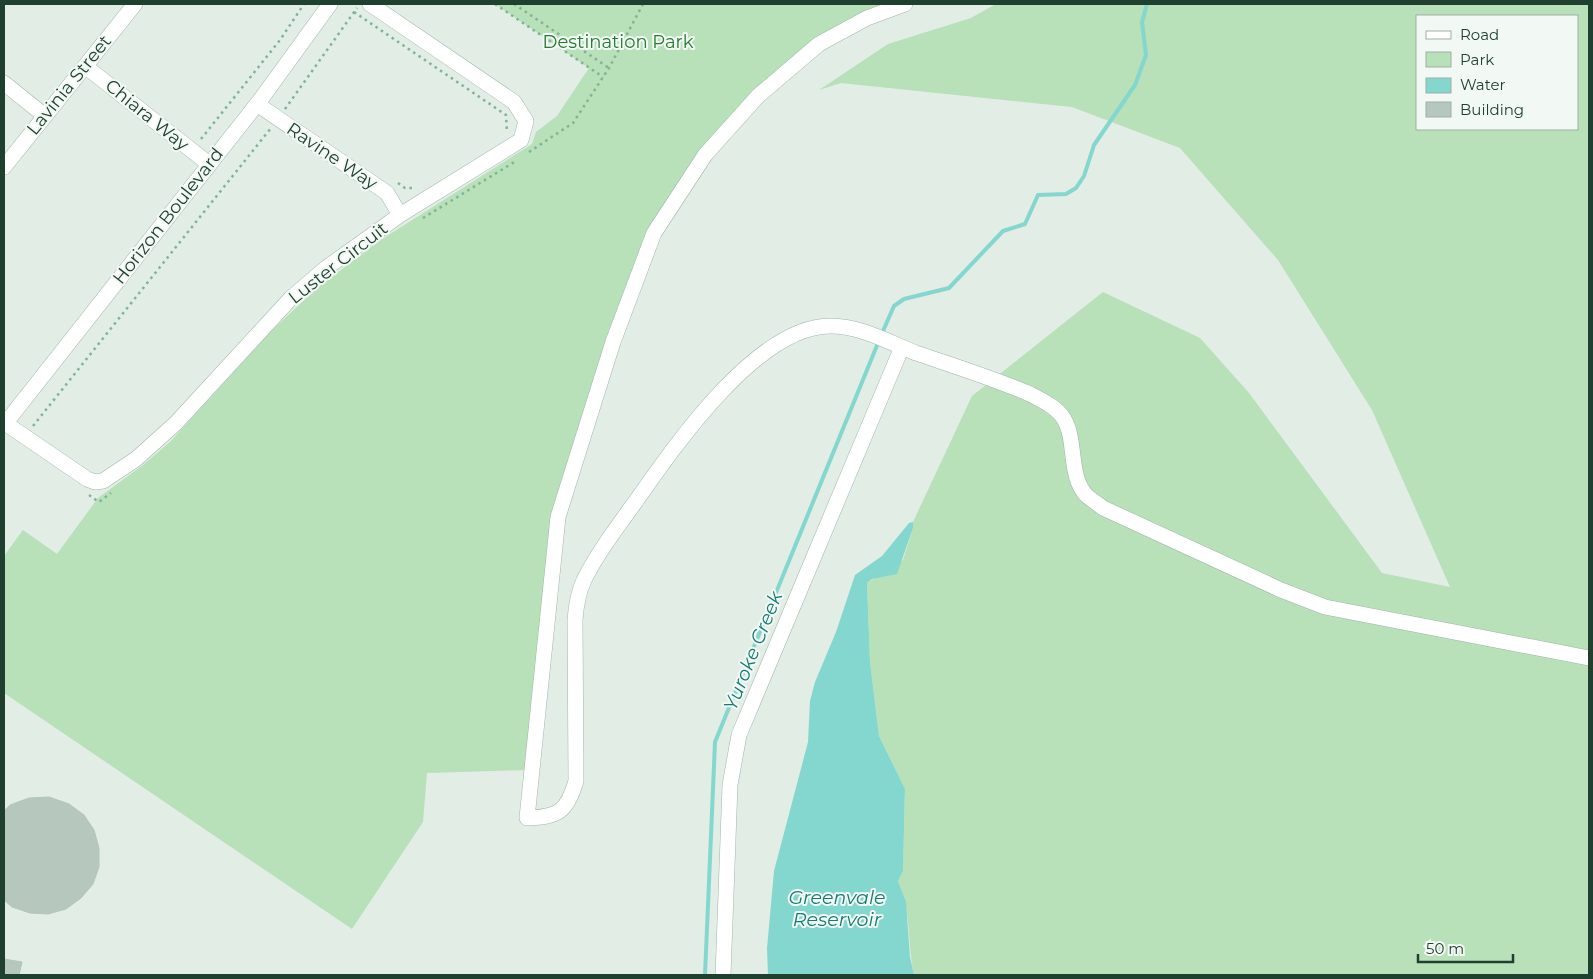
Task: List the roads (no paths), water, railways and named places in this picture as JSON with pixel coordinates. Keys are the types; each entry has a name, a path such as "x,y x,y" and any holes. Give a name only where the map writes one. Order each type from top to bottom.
{"street":[{"name":"Lavinia Street","path":"4,167 135,4"},
{"name":"Horizon Boulevard","path":"5,424 257,104 330,4"},
{"path":"905,4 866,18 819,44 758,96 705,156 654,233 613,342 558,517 527,818 551,817 563,810 572,797 576,781 575,620 578,597 583,581 674,447 700,414 737,377 777,344 809,329 829,326 870,333 902,347 1004,383 1050,405 1064,418 1070,434 1078,478 1086,495 1103,508 1281,590 1325,607 1589,658"},
{"name":"Luster Circuit","path":"5,424 87,479 95,482 108,479 136,459 176,423 291,298 326,268 400,215 508,150 521,140 526,121 519,108 507,96 364,5"},
{"name":"Chiara Way","path":"85,66 209,164"},
{"path":"4,83 45,116"},
{"name":"Ravine Way","path":"257,104 387,193 400,215"},
{"path":"722,975 730,785 739,735 902,347"}],"water":[{"name":"Greenvale Reservoir","path":"913,522 913,528 897,574 872,579 867,583 870,662 879,736 905,789 903,871 898,881 906,902 910,957 914,975 768,975 767,948 774,871 808,742 810,701 815,682 836,632 855,575 882,556 909,523"}],"waterway":[{"path":"883,331 894,306 904,299 949,288 1003,231 1025,224 1038,195 1066,194 1076,188 1084,176 1094,145 1135,85 1146,55 1142,22 1147,4"},
{"name":"Yuroke Creek","path":"705,975 715,742 878,343"}],"park label":[{"name":"Destination Park","path":"618,42"}]}
